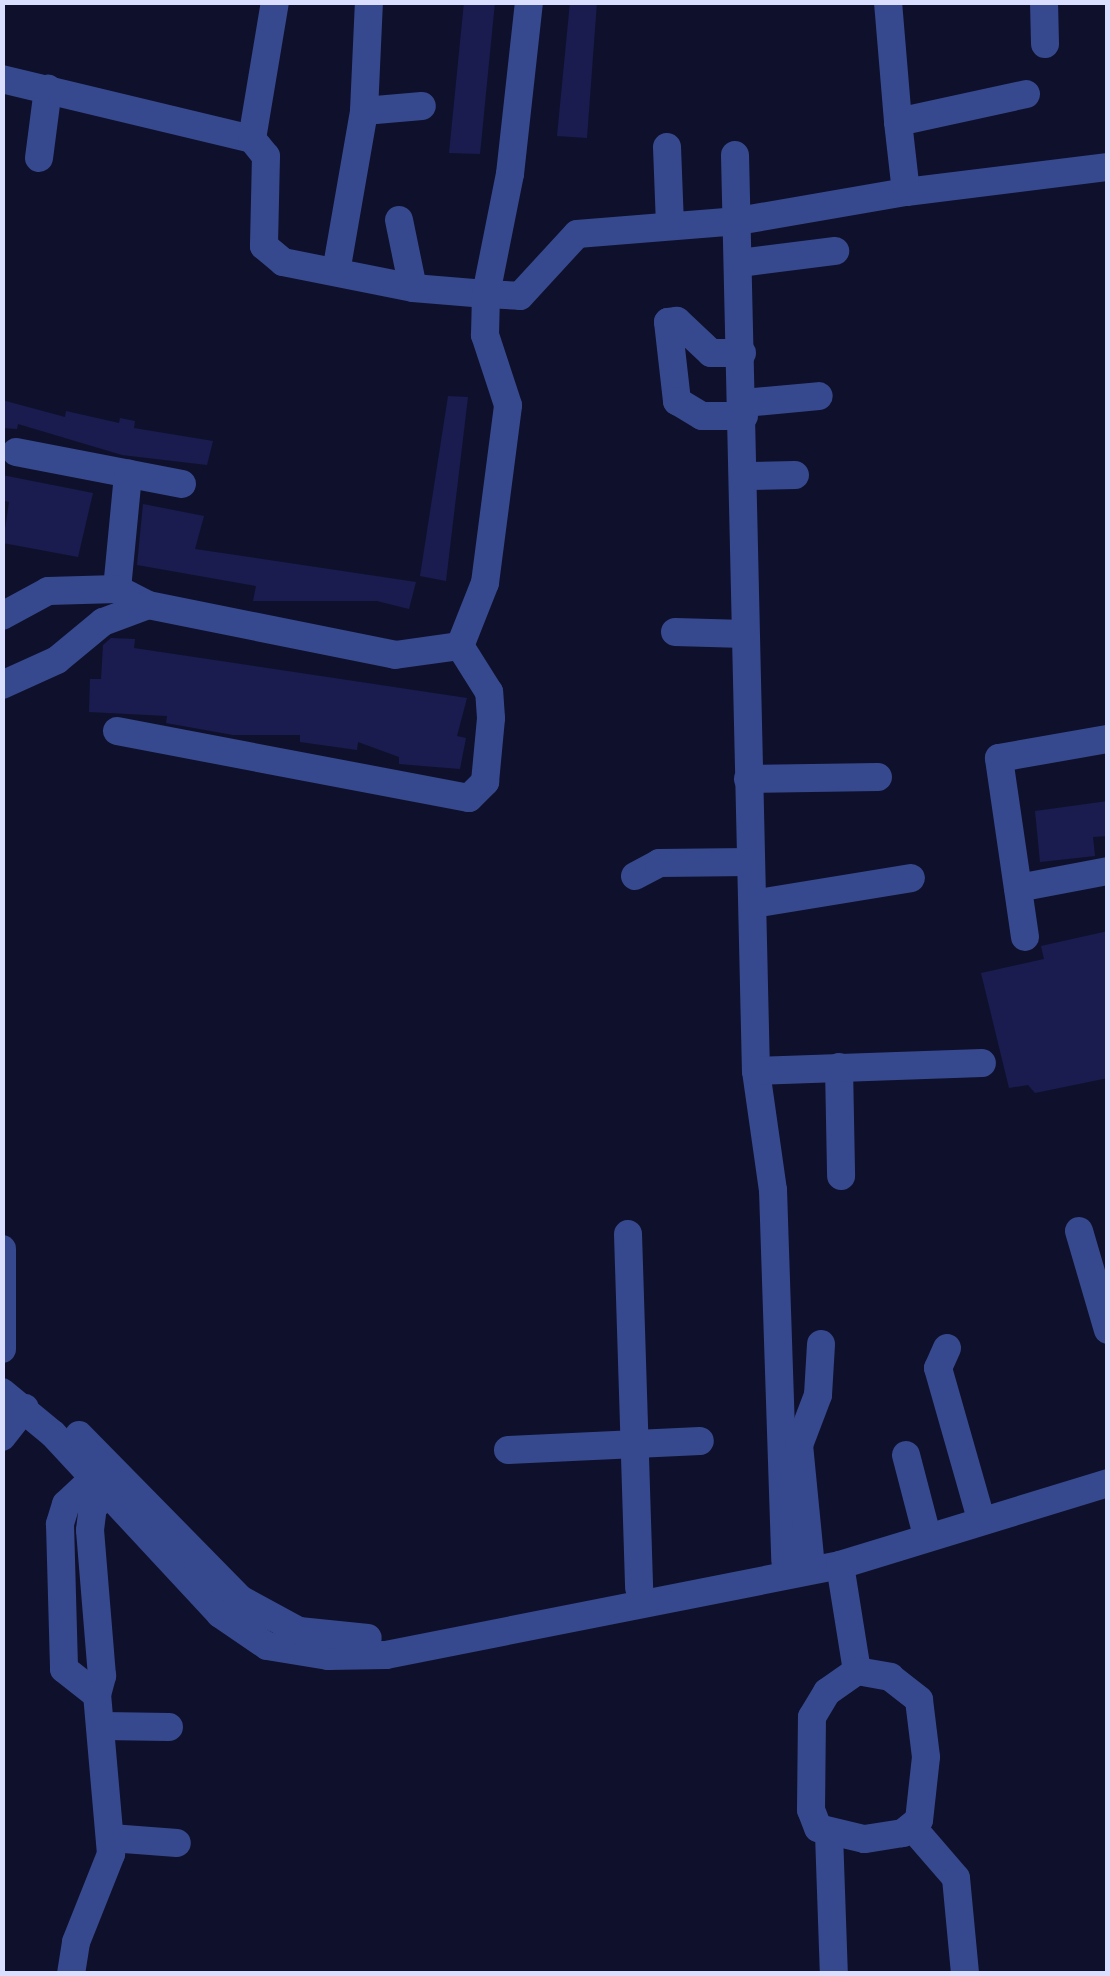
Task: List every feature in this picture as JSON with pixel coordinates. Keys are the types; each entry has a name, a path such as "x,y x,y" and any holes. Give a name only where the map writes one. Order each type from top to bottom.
{"street":[{"path":"252,138 274,2"},
{"path":"336,272 364,111 370,2"},
{"path":"460,646 485,583 508,405 484,335 486,294 510,174 530,2"},
{"path":"888,2 906,192"},
{"path":"1044,2 1045,44"},
{"path":"2,79 252,138 266,156 264,246 283,262 414,288 486,294 520,296 577,234 738,221 906,192 1108,167"},
{"path":"40,158 48,89"},
{"path":"898,122 1026,94"},
{"path":"364,111 422,106"},
{"path":"667,147 670,226"},
{"path":"736,155 748,476 745,634 756,1071 773,1190 798,1559"},
{"path":"399,220 407,231 406,271 414,288"},
{"path":"740,263 834,252"},
{"path":"742,354 712,352 677,321 668,322 677,401 702,416 819,396"},
{"path":"16,452 182,484"},
{"path":"117,590 128,474"},
{"path":"748,476 795,475"},
{"path":"2,616 48,591 117,590 148,605 395,655 460,646"},
{"path":"2,685 57,660 103,622 148,605"},
{"path":"675,632 745,634"},
{"path":"117,731 470,798 485,782 490,692 460,646"},
{"path":"1025,937 1000,758 1108,740"},
{"path":"748,778 878,777"},
{"path":"635,876 659,863 750,862"},
{"path":"1018,888 1108,872"},
{"path":"753,904 911,878"},
{"path":"756,1071 982,1063"},
{"path":"838,1067 841,1176"},
{"path":"1079,1231 1100,1267 1108,1330"},
{"path":"628,1234 639,1588"},
{"path":"2,1249 2,1349"},
{"path":"798,1559 800,1445 818,1394 821,1344"},
{"path":"947,1348 938,1368 980,1512"},
{"path":"2,1368 45,1401 240,1599 299,1631 375,1638 798,1559 980,1512 1108,1468"},
{"path":"2,1437 14,1400 101,1486 220,1614 267,1646 328,1656 386,1655 840,1565 1108,1483"},
{"path":"508,1450 700,1441"},
{"path":"906,1455 925,1528"},
{"path":"71,1974 111,1838 97,1695 102,1676 92,1541 93,1507 101,1486"},
{"path":"97,1695 64,1669 61,1542 66,1504 101,1486"},
{"path":"61,1542 92,1541"},
{"path":"840,1565 857,1670"},
{"path":"857,1670 890,1678 919,1700 926,1785 912,1828 864,1839 829,1834 818,1828 811,1810 812,1717 826,1692 857,1670"},
{"path":"103,1726 169,1727"},
{"path":"912,1828 956,1878 965,1974"},
{"path":"829,1834 834,1974"},
{"path":"111,1838 177,1842"}],"building":[{"path":"464,2 495,2 480,154 449,153"},
{"path":"570,2 597,2 587,138 557,136"},
{"path":"448,396 468,397 446,581 420,576"},
{"path":"2,400 65,417 66,411 119,423 120,418 135,421 134,428 213,441 207,465 122,455 18,424 17,429 2,428"},
{"path":"2,475 93,493 78,557 3,543 9,502 2,500"},
{"path":"143,504 204,516 195,549 416,582 409,609 377,601 253,601 256,586 137,565"},
{"path":"111,638 135,639 134,648 467,698 457,736 466,738 460,769 399,764 399,757 358,742 357,750 300,742 300,735 233,735 166,723 167,716 89,712 90,679 101,679 103,645"},
{"path":"1108,801 1108,836 1093,837 1095,856 1040,862 1035,811"},
{"path":"1108,931 1108,1078 1035,1093 1028,1085 1009,1088 981,973 1044,959 1041,946"}]}
